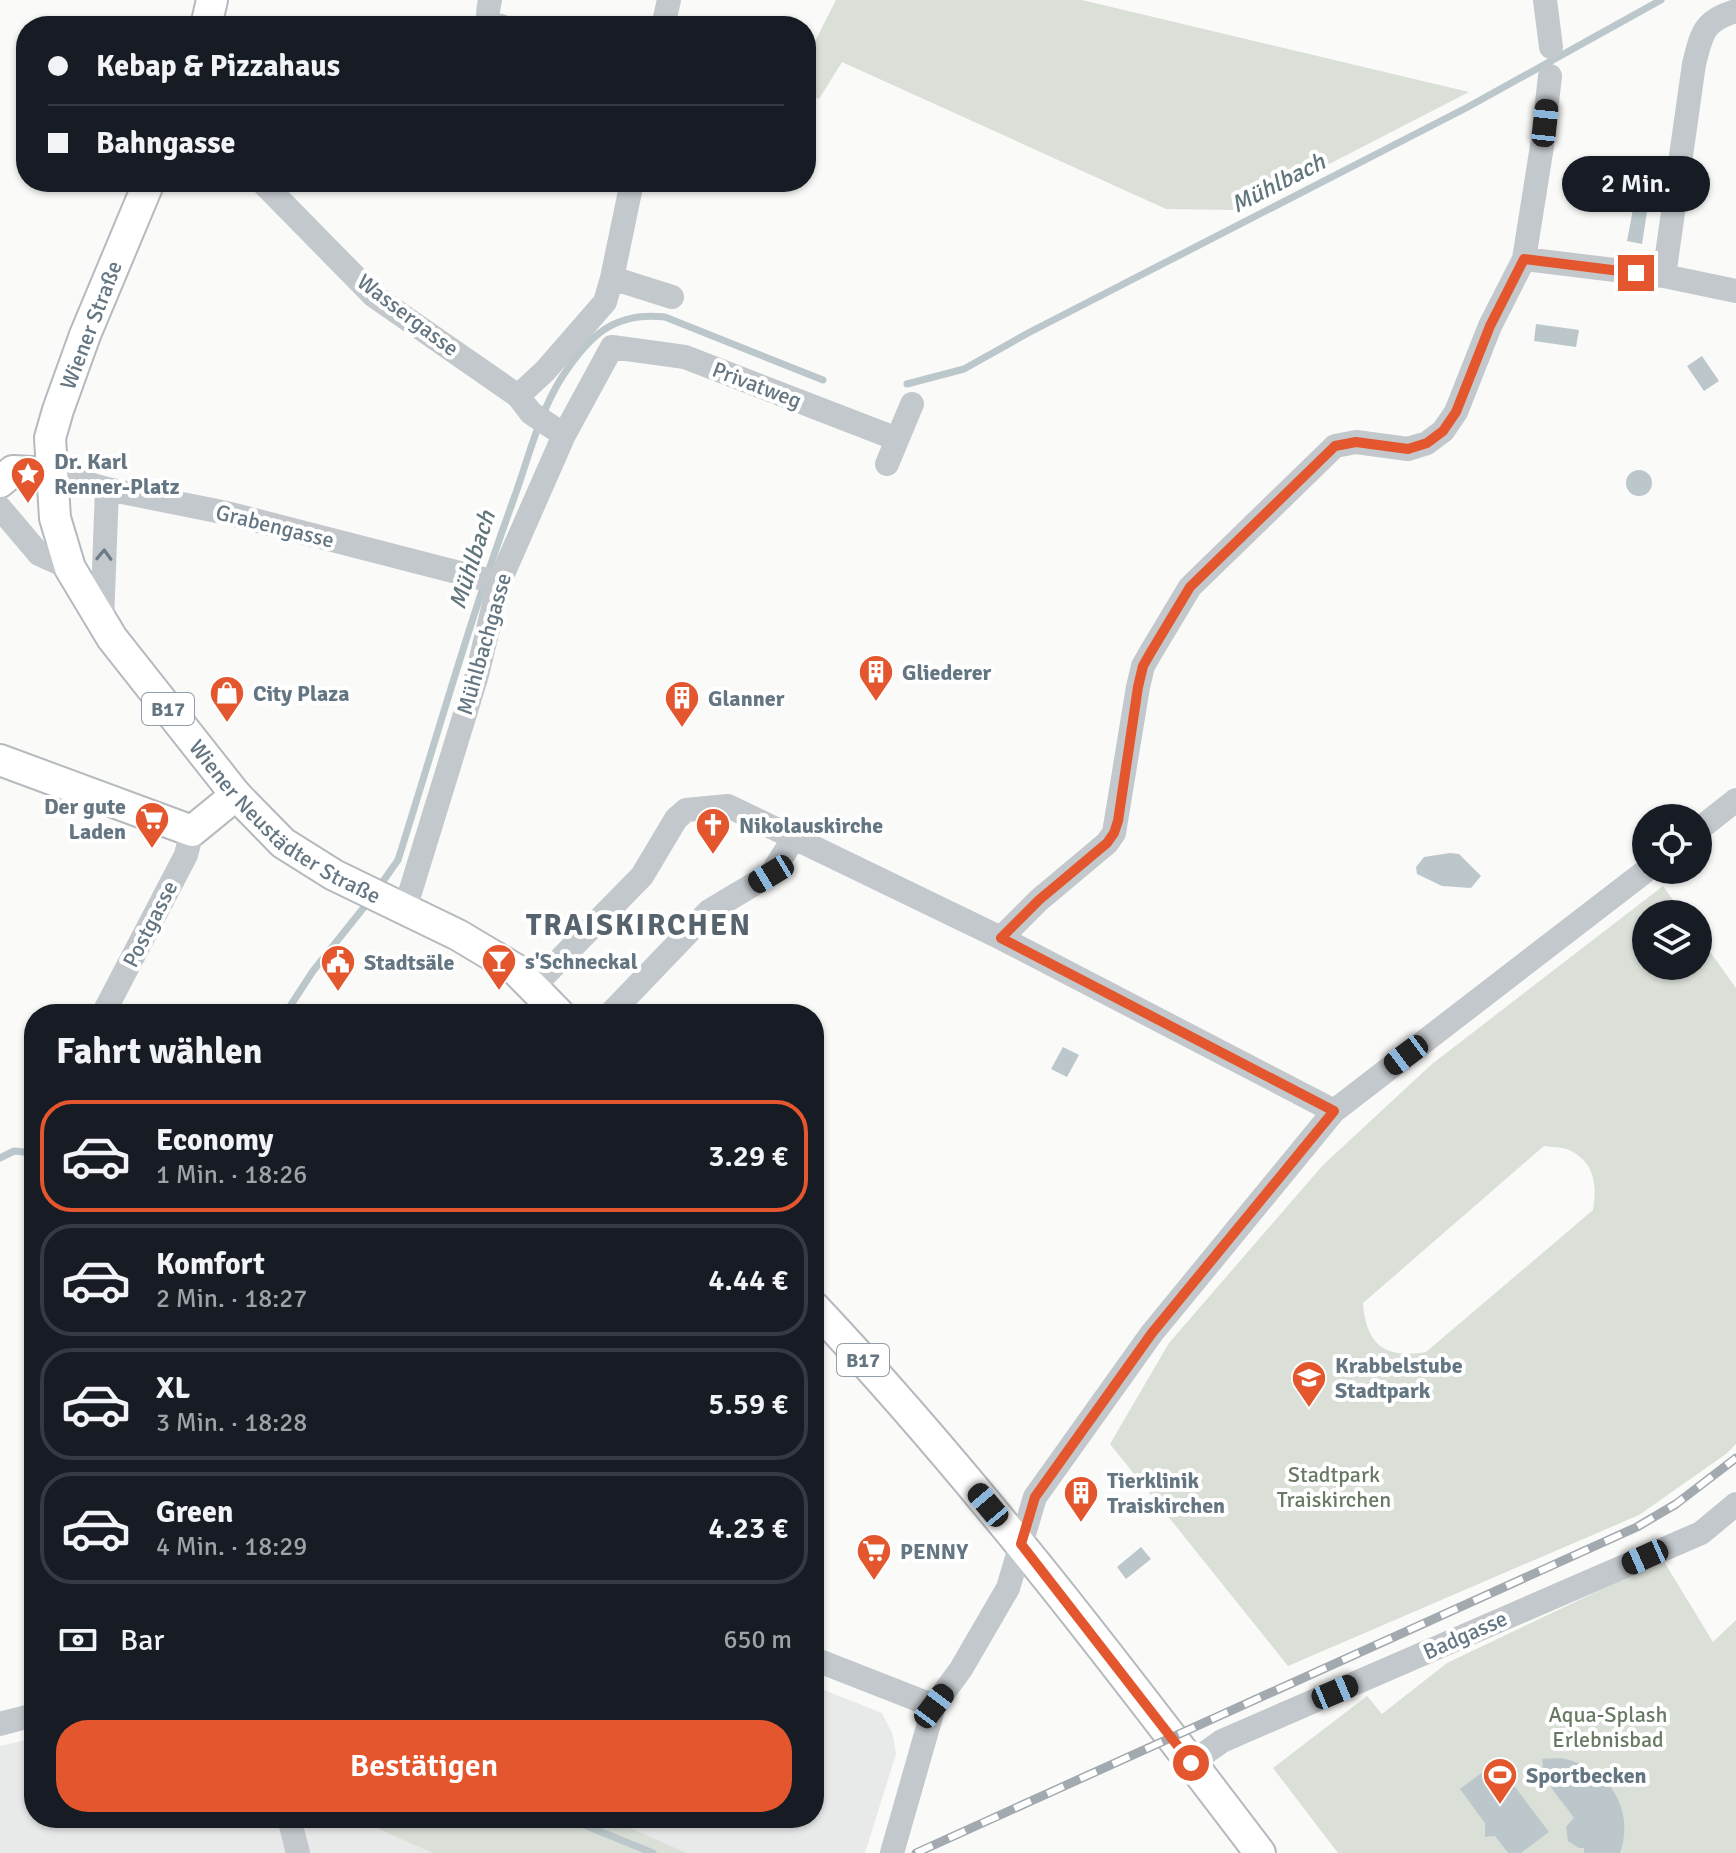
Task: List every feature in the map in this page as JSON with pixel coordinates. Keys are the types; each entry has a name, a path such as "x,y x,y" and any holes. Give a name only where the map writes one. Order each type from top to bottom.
{"main road":[{"name":"Wiener Straße","path":"51,473 50,438 58,410 85,335 145,192"},
{"path":"0,482 13,471 51,473"},
{"name":"Wiener Neustädter Straße","path":"51,473 55,518 70,568 112,638 236,795 283,843 334,875 458,935 492,955 515,969 549,1004"},
{"path":"0,760 192,831 236,795"},
{"name":"B17","path":"824,1318 911,1414 1021,1544 1260,1853"}],"street":[{"path":"1545,0 1551,47"},
{"path":"1664,276 1694,64 1703,30 1717,16 1736,11"},
{"path":"1001,938 1039,900 1107,843 1114,833 1143,666 1190,587 1335,446 1356,442 1408,449 1427,443 1443,431 1456,412 1490,326 1524,259 1550,76"},
{"name":"Wassergasse","path":"272,192 374,296 540,418"},
{"name":"Mühlbachgasse","path":"398,906 477,675 488,581 540,418 545,371 605,302 630,192"},
{"path":"1524,259 1664,276 1736,291"},
{"path":"612,278 672,297"},
{"name":"Mühlbachgasse","path":"540,418 612,347"},
{"name":"Privatweg","path":"612,347 685,357 897,439"},
{"path":"887,464 912,404"},
{"name":"Grabengasse","path":"51,473 107,489 227,513 488,581"},
{"path":"102,621 107,489"},
{"path":"0,508 39,554 70,568"},
{"path":"1712,819 1736,800"},
{"path":"533,987 642,876 676,819 686,810 728,806 1001,938 1334,1111"},
{"name":"Postgasse","path":"108,1004 186,855 192,831"},
{"path":"620,1004 709,911 771,874 794,838"},
{"path":"892,1853 934,1706 961,1669 1008,1588 1035,1497 1152,1333 1334,1111 1632,882"},
{"name":"Badgasse","path":"1191,1763 1222,1741 1701,1533 1736,1504"},
{"path":"824,1663 934,1706"},
{"path":"0,1724 24,1718"},
{"path":"292,1828 298,1853"}],"shaded area":[{"path":"1633,209 1647,212 1642,244 1627,241"},
{"path":"1536,324 1579,330 1576,347 1534,341"},
{"path":"1702,356 1719,381 1704,391 1687,366"},
{"path":"1639,470 1648,474 1652,483 1648,492 1639,496 1630,492 1626,483 1630,474"},
{"path":"1459,854 1481,876 1471,888 1442,886 1417,874 1416,867 1424,857"},
{"path":"1063,1047 1079,1055 1067,1077 1051,1069"},
{"path":"1141,1547 1151,1559 1126,1579 1117,1567"},
{"path":"824,1690 882,1713 893,1735 896,1754 865,1853 0,1853 0,1746 24,1740 24,1828 824,1828"},
{"path":"1560,1758 1591,1769 1613,1791 1624,1820 1620,1853 1584,1853 1584,1848 1568,1841 1566,1827 1574,1818 1549,1784 1542,1759"},
{"name":"Sportbecken","path":"1496,1762 1549,1832 1521,1853 1508,1853 1495,1836 1485,1837 1485,1823 1460,1789"}],"green space":[{"path":"836,0 1082,0 1469,92 1240,210 1166,209 842,62 819,99 816,98 816,39"},
{"name":"Stadtpark Traiskirchen","path":"1663,886 1673,900 1645,900"},
{"name":"Stadtpark Traiskirchen","path":"1632,910 1632,980 1712,980 1712,955 1736,988 1736,1444 1639,1515 1288,1666 1110,1444 1169,1343 1323,1165 1432,1064","holes":["1544,1146 1567,1149 1584,1161 1592,1175 1595,1192 1593,1210 1426,1352 1399,1353 1380,1346 1368,1329 1363,1303"]},
{"name":"Aqua-Splash Erlebnisbad","path":"1663,1560 1713,1642 1736,1620 1736,1853 1338,1853 1273,1768 1367,1696 1382,1714 1447,1663"},
{"path":"377,1828 630,1828 686,1853 433,1853"}],"waterway":[{"name":"Mühlbach","path":"907,384 964,369 1466,108 1661,0"},
{"name":"Mühlbach","path":"379,887 398,860 482,590 540,421 562,377 582,349 604,329 617,323 631,318 665,317 823,380"},
{"name":"Mühlbach","path":"292,1004 313,971 369,901"},
{"name":"Mühlbach","path":"0,1158 14,1151 24,1152"},
{"path":"592,1828 653,1853"}],"railway":[{"path":"916,1853 1637,1527 1676,1504 1736,1458"}],"place":[{"name":"Dr. Karl Renner-Platz","path":"28,505"},
{"name":"Gliederer","path":"876,703"},
{"name":"City Plaza","path":"227,724"},
{"name":"Glanner","path":"682,729"},
{"name":"Der gute Laden","path":"152,850"},
{"name":"Nikolauskirche","path":"713,856"},
{"name":"s'Schneckal","path":"499,992"},
{"name":"Stadtsäle","path":"338,993"},
{"name":"Krabbelstube Stadtpark","path":"1309,1409"},
{"name":"Tierklinik Traiskirchen","path":"1081,1524"},
{"name":"PENNY","path":"874,1582"},
{"name":"Sportbecken","path":"1500,1806"}],"district":[{"name":"TRAISKIRCHEN","path":"639,925"}],"route":[{"path":"1191,1763 1021,1544 1035,1497 1152,1333 1334,1111 1001,938 1039,900 1107,843 1114,833 1143,666 1190,587 1335,446 1356,442 1408,449 1427,443 1443,431 1456,412 1490,326 1524,259 1636,273"}]}
